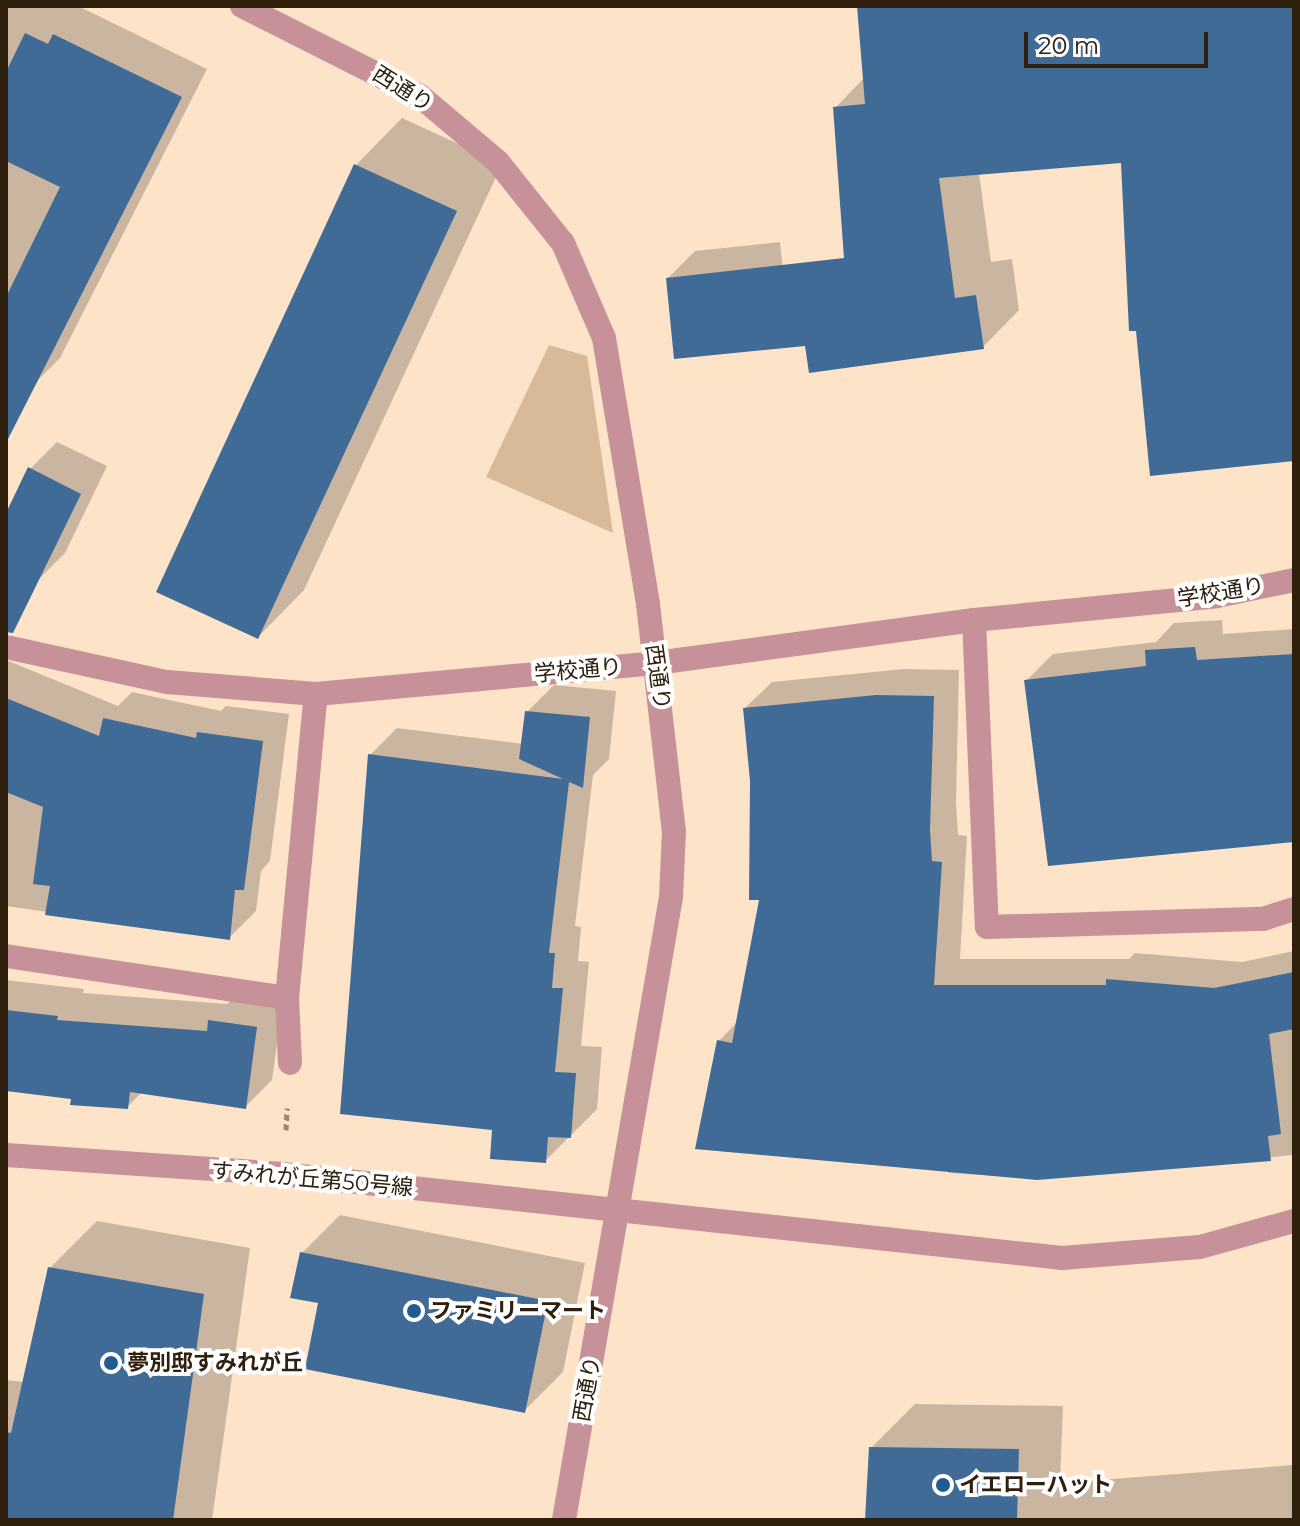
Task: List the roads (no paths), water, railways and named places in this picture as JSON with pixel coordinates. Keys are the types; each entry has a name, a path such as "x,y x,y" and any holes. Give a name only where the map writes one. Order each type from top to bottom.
{"street":[{"name":"西通り","path":"250,8 420,96 498,162 563,243 604,338 670,764 671,897 564,1520"},
{"name":"学校通り","path":"6,647 167,682 316,694 656,663 974,620 1217,596 1294,580"},
{"path":"974,620 987,927 1263,919 1294,909"},
{"path":"290,1063 287,998 316,694"},
{"path":"6,956 287,998"},
{"name":"すみれが丘第50号線","path":"6,1155 283,1174 1062,1258 1200,1247 1294,1221"}],"place":[{"name":"ファミリーマート","path":"414,1311"},
{"name":"夢別邸すみれが丘","path":"111,1363"},
{"name":"イエローハット","path":"943,1485"}]}
